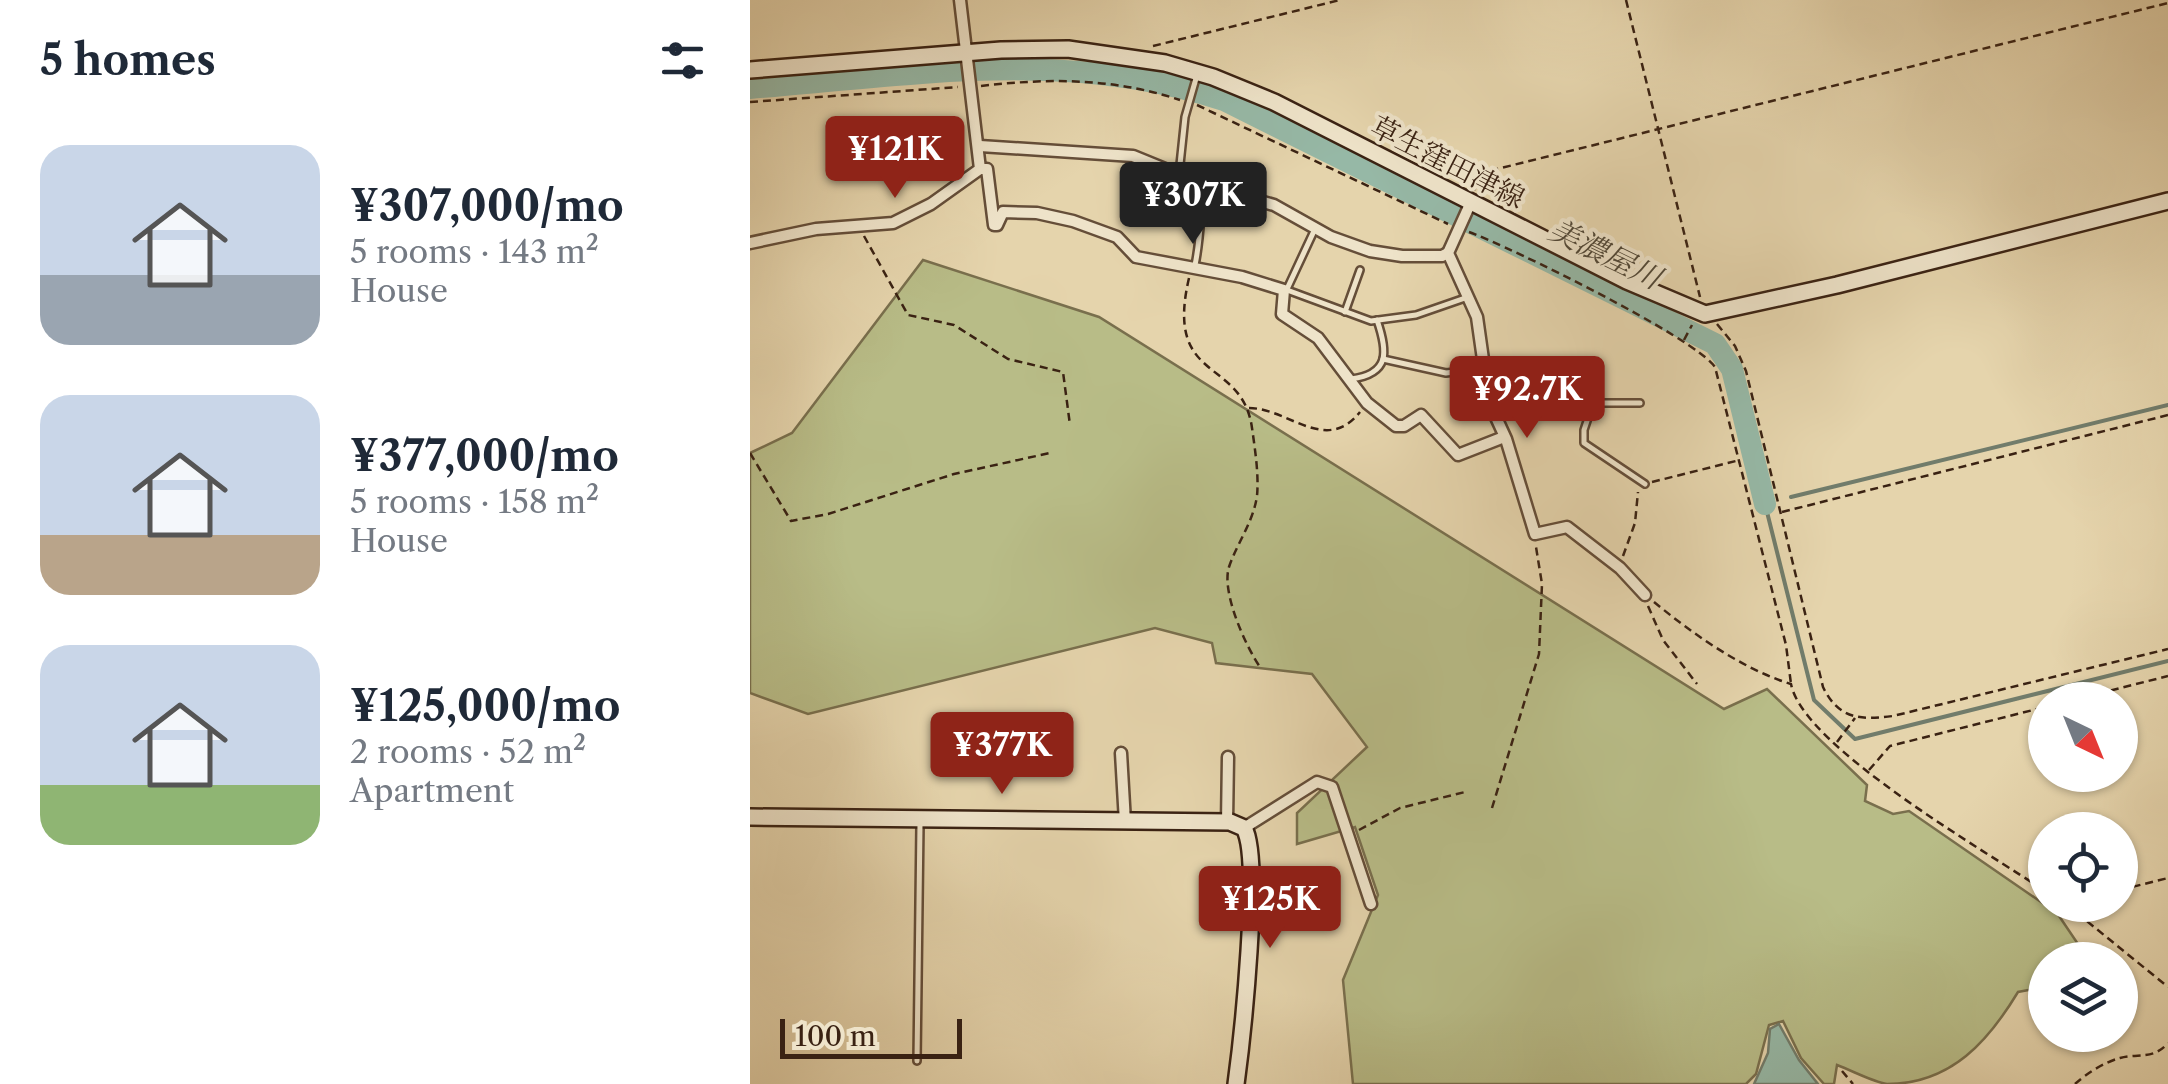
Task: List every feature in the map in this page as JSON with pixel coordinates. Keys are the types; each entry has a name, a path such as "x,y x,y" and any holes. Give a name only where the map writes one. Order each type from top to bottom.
{"main road":[{"name":"草生窪田津線","path":"750,70 1068,49 1136,58 1274,102 1627,281 1702,313"},
{"path":"1702,313 1837,285 2168,202"},
{"path":"750,818 1227,822 1244,828 1250,844 1248,942 1236,1084"}],"street":[{"path":"960,0 980,169"},
{"path":"980,146 1126,155 1204,185 1274,205 1354,246 1381,254 1448,253 1469,201"},
{"path":"750,242 816,229 905,219 980,169 987,169 994,225 997,226 1003,212 1037,213 1117,237 1136,257 1285,290 1282,314 1318,338 1368,402 1396,426 1404,426 1420,414 1458,456 1504,437"},
{"path":"1448,253 1477,317 1489,402 1534,534 1567,527 1620,568 1645,594"},
{"path":"1121,753 1125,822"},
{"path":"1227,822 1228,757"},
{"path":"1244,828 1317,782 1332,786 1371,904"}],"lane":[{"path":"1179,174 1196,76"},
{"path":"1191,267 1202,234 1199,217 1204,185"},
{"path":"1316,228 1285,290 1378,320 1416,315 1468,297"},
{"path":"1345,312 1360,270"},
{"path":"1350,379 1374,374 1383,359 1385,348 1378,320"},
{"path":"1383,359 1446,372 1532,363 1590,367 1593,402 1584,443 1645,484"},
{"path":"1593,402 1640,402"},
{"path":"917,1060 920,818"}],"path":[{"path":"1136,58 1150,46 1340,0"},
{"path":"1626,0 1702,313 1730,339 1746,371 1827,696 1855,718 1893,716 2168,650"},
{"path":"1469,201 1488,171 2168,3"},
{"path":"860,227 908,316 954,326 1008,360 1064,372 1070,425"},
{"path":"1191,267 1182,308 1186,342 1248,408 1257,495 1250,522 1228,571 1244,644 1260,668"},
{"path":"1684,341 1702,313"},
{"path":"1248,408 1260,408 1304,428 1328,430 1354,420 1368,402"},
{"path":"1780,512 2168,415"},
{"path":"750,454 791,521 828,514 954,474 1050,453"},
{"path":"1620,568 1635,523 1638,491 1645,484 1738,460"},
{"path":"1492,808 1541,640 1542,584 1534,534"},
{"path":"1645,594 1663,640 1697,684"},
{"path":"1645,594 1730,655 1790,684 1800,709 1868,771 1922,812 2028,879"},
{"path":"2138,684 2168,676"},
{"path":"1868,771 1890,746 2028,711"},
{"path":"1836,743 1855,718"},
{"path":"1348,835 1400,808 1465,792"},
{"path":"2138,886 2168,878"},
{"path":"2088,922 2168,986"},
{"path":"2075,1084 2122,1058 2151,1056 2168,1044"},
{"path":"1842,1071 1852,1084"}],"green space":[{"path":"923,260 1099,317 1724,709 1767,689 1867,785 1865,801 1893,814 1909,811 2028,893 2028,922 2063,922 2077,942 2028,942 2028,990 2018,992 1994,1027 1966,1056 1949,1068 1910,1082 1881,1083 1837,1065 1834,1084 1824,1084 1801,1058 1783,1021 1769,1025 1756,1074 1746,1084 1353,1084 1343,980 1378,895 1355,827 1297,844 1297,813 1367,747 1312,674 1216,663 1212,643 1155,628 808,714 750,693 750,453 792,433"}],"shaded area":[{"path":"1779,1024 1818,1084 1754,1084 1768,1053 1770,1029"}],"waterway":[{"name":"美濃屋川","path":"750,88 929,72 1047,70 1106,74 1224,100 1715,344 1732,369 1765,504"},
{"path":"1791,497 2168,405"},
{"name":"美濃屋川","path":"1771,502 1765,504 1814,700 1855,739 2168,661"}]}
